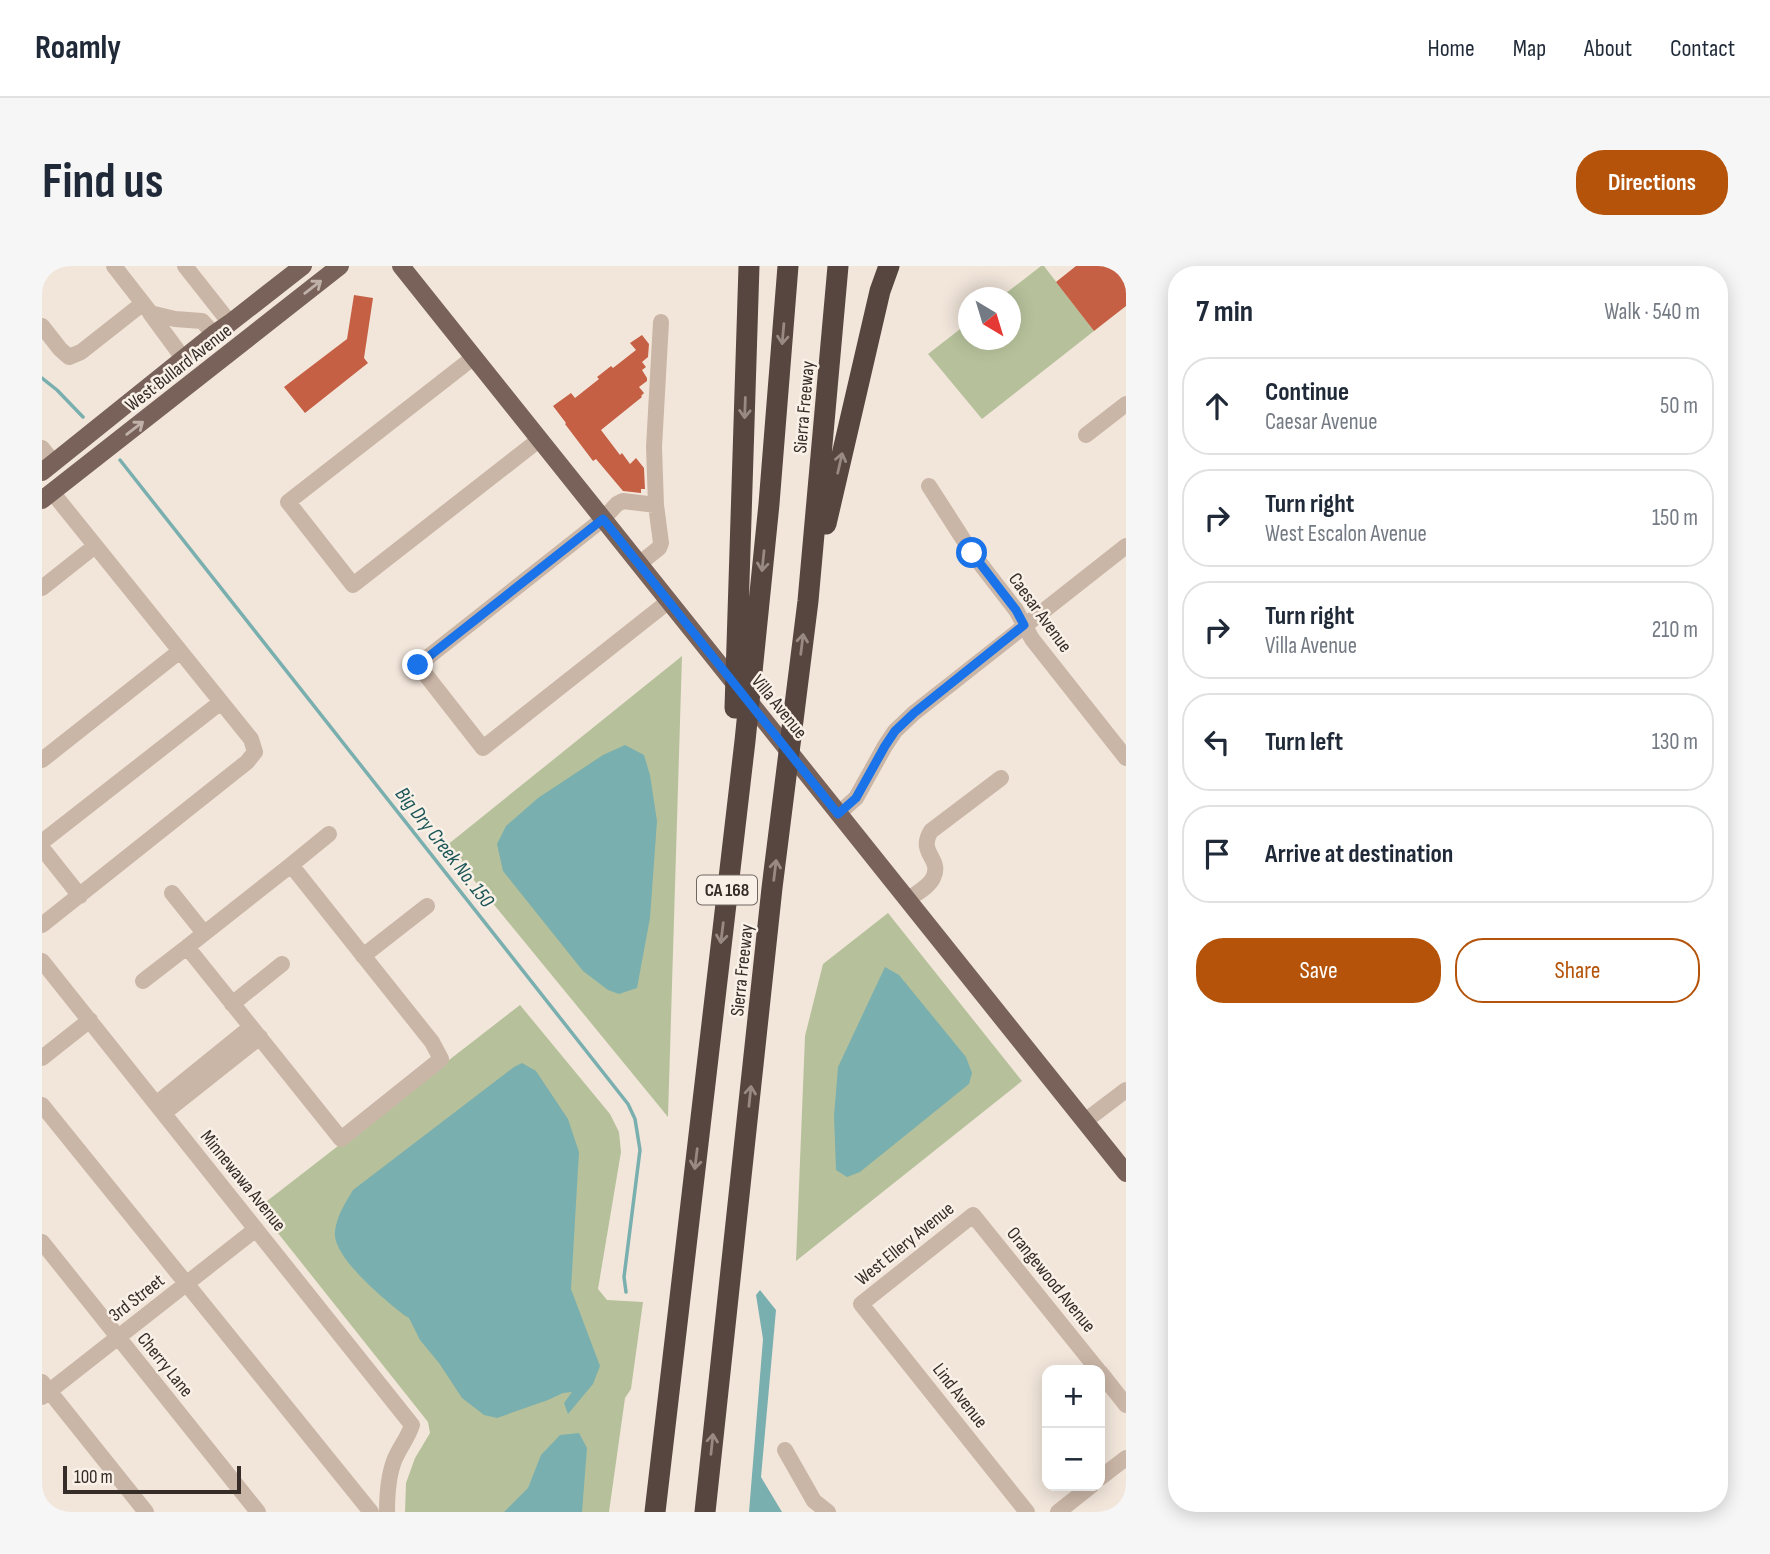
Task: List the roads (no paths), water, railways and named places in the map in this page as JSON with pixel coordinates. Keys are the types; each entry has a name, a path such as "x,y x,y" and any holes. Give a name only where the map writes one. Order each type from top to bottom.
{"highway":[{"path":"730,869 749,266"},
{"name":"Sierra Freeway","path":"655,1512 745,741 769,504 788,266"},
{"name":"Sierra Freeway","path":"705,1512 772,888 808,601 838,266"},
{"path":"808,601 880,291 889,266"}],"main road":[{"name":"West Bullard Avenue","path":"48,467 303,266"},
{"name":"West Bullard Avenue","path":"47,496 340,266"},
{"name":"Villa Avenue","path":"401,266 1126,1173"},
{"path":"47,496 54,476 91,447 128,404"}],"street":[{"path":"114,266 183,358"},
{"path":"185,266 230,323"},
{"path":"42,327 69,357 81,352 146,308"},
{"path":"146,308 175,319 202,321 214,334"},
{"path":"639,564 659,548 661,543 656,505 654,447 661,322"},
{"path":"474,357 288,502 353,585 540,439"},
{"path":"1087,435 1126,404"},
{"path":"42,448 48,467"},
{"name":"Caesar Avenue","path":"929,486 972,553 1016,610 1032,639 1126,758"},
{"path":"42,925 247,762 255,751 251,739 95,546 47,496"},
{"path":"656,505 623,501 617,505 603,519 418,665 483,748 669,601"},
{"path":"42,588 95,546"},
{"path":"837,813 856,798 895,731 914,713 1126,546"},
{"path":"42,760 180,651"},
{"path":"42,842 221,702"},
{"path":"907,900 934,878 934,864 926,848 927,836 1001,778"},
{"path":"143,981 329,834"},
{"path":"42,848 80,896"},
{"path":"187,947 341,1139 441,1059 432,1042 291,864"},
{"path":"172,893 204,933"},
{"path":"363,956 427,906"},
{"name":"Minnewawa Avenue","path":"42,961 412,1425 410,1434 395,1460 387,1492 387,1512"},
{"path":"232,1003 282,964"},
{"path":"42,1058 90,1020"},
{"path":"160,1109 256,1032"},
{"path":"1085,1121 1126,1090"},
{"path":"42,1105 371,1512"},
{"name":"West Ellery Avenue","path":"861,1304 973,1214"},
{"name":"Orangewood Avenue","path":"973,1214 1094,1365"},
{"name":"3rd Street","path":"45,1390 118,1338 256,1229"},
{"name":"Cherry Lane","path":"42,1242 258,1512"},
{"name":"Lind Avenue","path":"861,1304 1027,1512"},
{"name":"Orangewood Avenue","path":"1105,1379 1126,1405"},
{"path":"45,1390 146,1512"},
{"path":"785,1450 814,1501 828,1512"},
{"path":"1105,1475 1126,1458"},
{"path":"1058,1512 1085,1491"}],"water":[{"path":"625,745 644,755 657,821 650,918 637,988 619,994 608,990 583,971 503,871 497,844 506,826 538,798 603,755"},
{"path":"885,967 899,975 966,1057 972,1073 969,1084 860,1172 847,1177 836,1170 834,1116 838,1067"},
{"path":"522,1063 536,1071 568,1119 579,1152 571,1289 600,1366 593,1384 568,1414 564,1403 572,1392 497,1418 484,1415 462,1398 420,1340 409,1318 350,1265 341,1253 335,1231 339,1215 353,1190"},
{"path":"760,1290 776,1310 761,1477 782,1512 749,1512 763,1339 756,1295"},
{"path":"579,1433 587,1448 582,1512 504,1512 528,1488 541,1455 560,1435"}],"waterway":[{"name":"Big Dry Creek No. 150","path":"42,378 83,417"},
{"name":"Big Dry Creek No. 150","path":"120,460 628,1104 635,1119 640,1150 624,1277 626,1292"}]}
